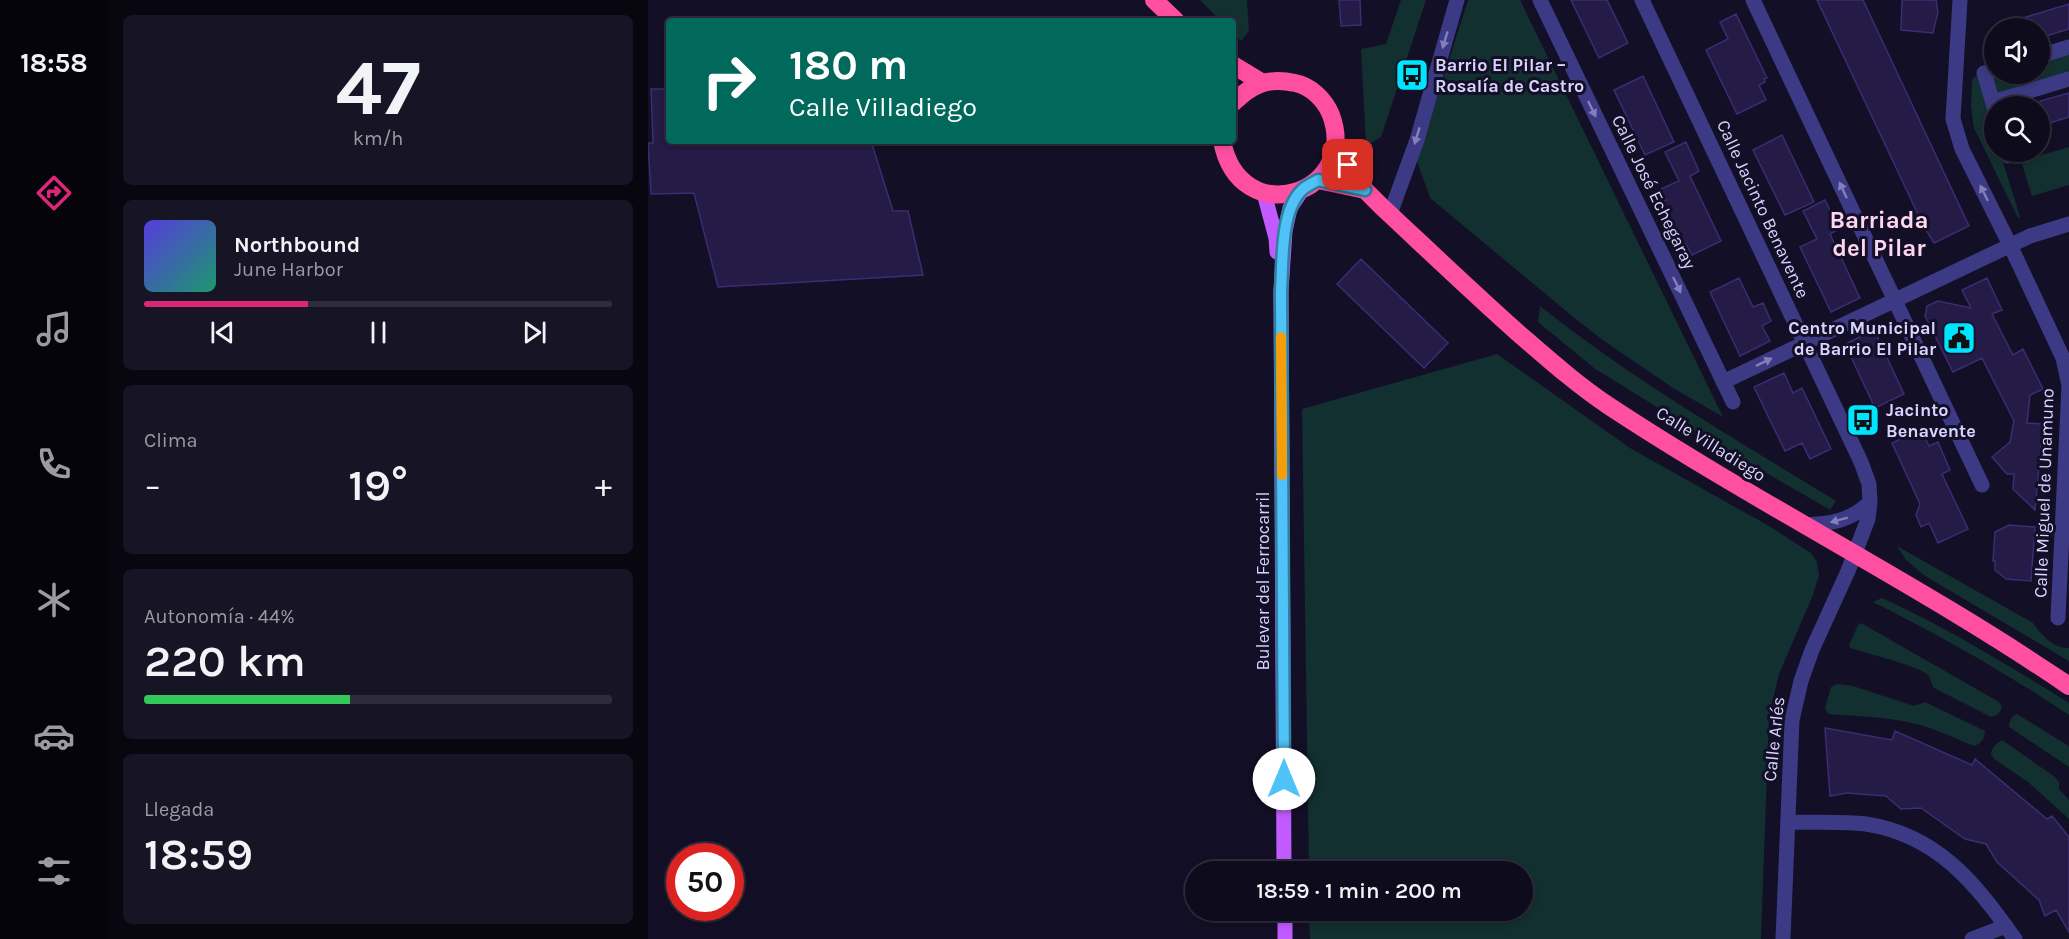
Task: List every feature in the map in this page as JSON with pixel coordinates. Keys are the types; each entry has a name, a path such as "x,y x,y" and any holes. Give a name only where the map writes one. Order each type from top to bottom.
{"highway":[{"path":"1154,0 1173,18"},
{"path":"1236,67 1262,82"},
{"path":"1223,144 1225,157 1234,173 1248,185 1264,193 1283,195 1302,190 1318,180 1330,165 1336,146 1335,127 1328,108 1316,93 1299,84 1280,80 1262,82 1245,91 1236,100"},
{"name":"Calle Villadiego","path":"1336,146 1365,190 1390,214 1483,302 1561,370 1608,405 1804,525 2016,650 2069,686"},
{"path":"1318,180 1365,190"}],"main road":[{"name":"Bulevar del Ferrocarril","path":"1281,291 1287,220 1290,208 1302,190"},
{"name":"Bulevar del Ferrocarril","path":"1264,193 1276,238 1281,291 1284,861"},
{"path":"1285,921 1285,939"}],"street":[{"path":"1390,214 1417,140 1457,0"},
{"name":"Calle José Echegaray","path":"1540,0 1733,402"},
{"name":"Calle Jacinto Benavente","path":"1642,0 1861,462 1869,484 1870,502 1868,519 1855,554"},
{"path":"1753,0 1982,485"},
{"name":"Calle Miguel de Unamuno","path":"1960,0 1953,119 1962,149 2063,358 2069,385 2058,618"},
{"path":"2050,53 2069,46"},
{"path":"2022,96 2069,79"},
{"path":"1723,382 2010,245 2069,224"},
{"path":"1804,525 1820,525 1847,519 1870,502"},
{"name":"Calle Arlés","path":"1783,939 1792,720 1801,681 1812,650 1855,554"},
{"path":"1788,822 1865,824 1887,829 1933,849 1958,867 1977,887 2015,939"},
{"path":"1972,939 2006,926"}],"green space":[{"path":"1200,0 1247,0 1249,31 1241,41 1236,36 1236,18 1218,18"},
{"path":"1401,0 1426,0 1381,137 1366,146 1361,49 1386,44"},
{"path":"1468,0 1520,0 1723,417 1673,388 1604,341 1430,198 1417,161"},
{"path":"2069,52 2069,72 2050,78 2050,58"},
{"path":"1977,76 1984,99 1984,148 1974,128 1971,106 1972,79"},
{"path":"1993,84 2029,84 1996,94"},
{"path":"2069,147 2069,185 2032,196 2021,162 2050,162 2050,153"},
{"path":"1991,162 2003,162 2020,217 2018,218"},
{"path":"1540,306 1648,384 1836,501 1830,510 1718,445 1594,368 1538,322"},
{"path":"1497,354 1630,448 1769,526 1811,553 1817,562 1819,575 1813,595 1779,674 1769,716 1761,939 1310,939 1309,921 1533,921 1533,861 1309,861 1302,409"},
{"path":"1897,546 2033,623 2053,644 2069,648 2069,661 1925,576 1906,560"},
{"path":"1882,598 1953,634 2066,701 2069,703 2069,715 1973,656 1873,602"},
{"path":"1861,623 1999,702 2002,707 2000,711 1991,717 1934,688 1928,675 1923,671 1850,648 1849,645"},
{"path":"1837,684 1853,686 1914,706 1925,702 1985,731 1984,736 1981,742 1974,746 1912,723 1828,714 1825,708 1831,687"},
{"path":"2017,714 2069,746 2069,767 2009,727 2011,719"},
{"path":"2002,740 2055,777 2059,782 2059,789 2069,800 2069,819 2028,782 1994,759 1991,754 1992,749"}],"building":[{"path":"1339,0 1360,0 1361,25 1341,26"},
{"path":"1571,0 1607,0 1628,43 1599,58"},
{"path":"1817,0 1863,0 1969,226 1934,243 1923,225"},
{"path":"1902,0 1936,0 1938,12 1933,33 1901,30"},
{"path":"2069,4 2069,29 2050,35 2050,18 2023,18"},
{"path":"1736,14 1767,78 1759,85 1766,100 1737,114 1706,50 1728,39 1720,22"},
{"path":"1643,76 1674,142 1645,155 1614,90"},
{"path":"651,89 666,89 666,144 872,144 893,211 908,211 923,275 718,287 694,193 651,194 648,143 653,143"},
{"path":"2069,93 2069,117 2050,123 2050,98"},
{"path":"1782,135 1814,202 1785,215 1753,150"},
{"path":"1686,142 1699,171 1690,176 1721,241 1692,255 1686,244 1680,246 1660,203 1666,200 1661,189 1679,181 1665,152"},
{"path":"1825,200 1839,229 1830,234 1860,298 1831,312 1800,247 1817,239 1803,211"},
{"path":"1361,259 1448,343 1424,368 1337,284"},
{"path":"1739,278 1753,307 1763,303 1771,321 1762,326 1770,341 1740,356 1710,292"},
{"path":"1987,278 2002,310 1992,314 2013,355 2023,349 2043,389 2030,395 2027,423 2043,424 2035,510 2013,489 2014,474 2007,474 1992,457 2010,442 2014,421 1982,358 1953,372 1925,316 1927,306 1938,301 1971,308 1962,290"},
{"path":"1874,330 1904,394 1875,408 1845,344"},
{"path":"1784,373 1793,393 1802,388 1831,449 1810,459 1802,443 1785,451 1754,387"},
{"path":"1921,429 1929,446 1938,442 1950,470 1942,474 1968,529 1938,543 1929,523 1921,527 1916,515 1920,504 1892,443"},
{"path":"2009,525 2035,527 2031,581 2006,579 1995,570 1995,561 1993,561 1995,532"},
{"path":"1825,728 1892,740 1895,731 1972,765 1975,759 2047,819 2052,816 2069,837 2069,932 2056,910 2045,916 2039,900 1997,862 1986,844 1965,839 1921,808 1901,809 1886,796 1847,793 1830,796"}],"slow traffic":[{"path":"1281,337 1282,475"}],"place":[{"name":"Barrio El Pilar – Rosalía de Castro","path":"1412,75"},
{"name":"Centro Municipal de Barrio El Pilar","path":"1959,338"},
{"name":"Jacinto Benavente","path":"1863,420"}],"district":[{"name":"Barriada del Pilar","path":"1879,234"}],"route":[{"path":"1284,779 1281,291 1285,231 1290,208 1302,190 1318,180 1365,190 1348,165"}]}
